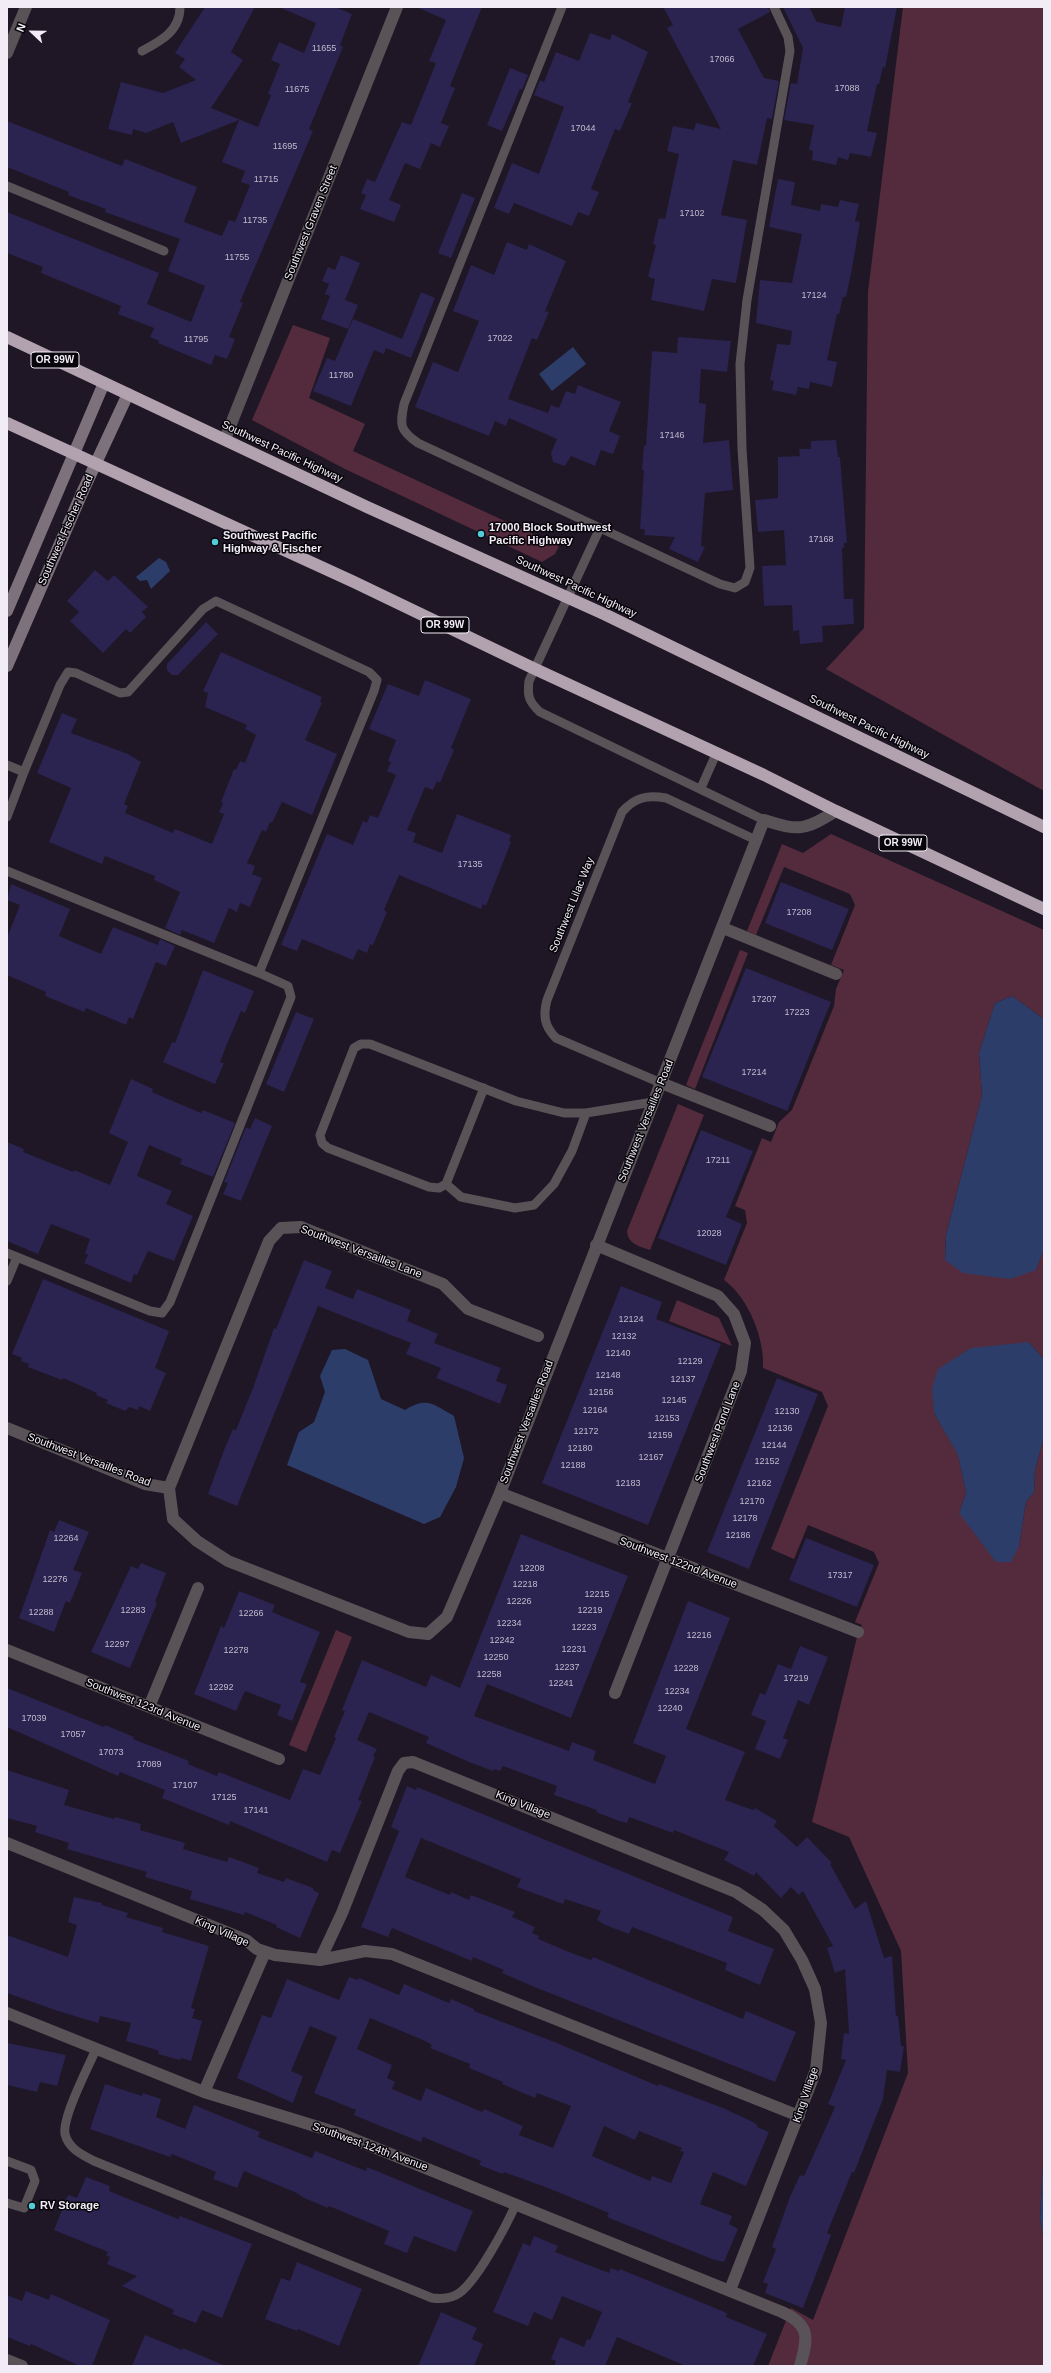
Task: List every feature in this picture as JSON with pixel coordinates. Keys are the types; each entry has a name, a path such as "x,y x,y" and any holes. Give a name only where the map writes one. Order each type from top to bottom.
{"highway":[{"name":"Southwest Pacific Highway","path":"7,337 568,598 1044,827"},
{"name":"OR 99W","path":"7,423 354,582 836,812 1044,909"}],"street":[{"path":"7,53 26,7"},
{"name":"Southwest Graven Street","path":"225,439 397,7"},
{"name":"Southwest Fischer Road","path":"7,610 104,383"},
{"name":"Southwest Fischer Road","path":"7,666 95,464 128,394"},
{"path":"764,820 792,828 802,828 836,812"},
{"name":"Southwest Versailles Road","path":"7,1428 145,1484 169,1488 174,1519 197,1541 228,1561 409,1632 428,1634 447,1617 500,1492 596,1245 723,928 764,820"},
{"path":"723,928 836,974"},
{"path":"661,1083 770,1126"},
{"name":"Southwest Versailles Lane","path":"169,1488 269,1241 281,1228 300,1227 444,1284 468,1309 538,1336"},
{"name":"Southwest Pond Lane","path":"596,1245 718,1296 734,1314 745,1343 741,1371 669,1560 615,1693"},
{"name":"Southwest 122nd Avenue","path":"500,1492 669,1560 858,1632"},
{"path":"150,1707 198,1588"},
{"name":"Southwest 123rd Avenue","path":"7,1650 279,1759"},
{"name":"King Village","path":"7,1843 246,1940 265,1952 320,1960 342,1913 398,1771 404,1763 413,1762 736,1892 763,1910 784,1930 802,1960 815,1989 821,2023 816,2070 730,2290"},
{"path":"320,1960 365,1951 392,1954 799,2116"},
{"path":"204,2092 265,1952"},
{"name":"Southwest 124th Avenue","path":"7,2013 204,2092 341,2134 787,2314 802,2325 807,2342 800,2366"},
{"path":"7,2360 22,2366"}],"lane":[{"path":"142,51 167,37 176,25 180,7"},
{"path":"562,7 404,404 400,423 406,434 418,442 720,584 735,588 745,582 750,568 743,457 740,364 747,300 790,51 788,37 774,7"},
{"path":"7,186 164,251"},
{"path":"600,528 529,681 527,695 532,705 540,712 701,788 764,820"},
{"path":"7,817 60,685 68,672 120,693 128,692 203,609 216,601 369,672 376,680 374,691 259,973"},
{"path":"701,788 716,754"},
{"path":"7,765 24,772"},
{"name":"Southwest Lilac Way","path":"661,1083 570,1046 556,1038 548,1029 544,1021 544,1010 550,992 622,812 630,803 652,796 666,798 756,840"},
{"path":"7,871 259,973 288,986 291,997 170,1302 162,1313 150,1311 7,1253"},
{"path":"484,1088 446,1184 438,1188 429,1187 328,1148 322,1143 320,1135 354,1048 361,1044 370,1044 484,1088 516,1101 564,1113 586,1113 653,1102"},
{"path":"446,1184 461,1197 515,1208 534,1205 554,1184 572,1151 586,1113"},
{"path":"7,1280 17,1257"},
{"path":"96,2049 69,2113 65,2134 74,2150 94,2161 432,2298 457,2295 468,2286 507,2224 516,2204"},
{"path":"7,2161 31,2170 35,2181 24,2208 7,2204"}],"shaded area":[{"path":"903,7 1044,7 1044,791 826,669 864,628 868,292"},
{"path":"293,325 330,338 309,398 365,424 353,451 559,546 555,554 542,562 345,469 252,420"},
{"path":"831,834 1044,930 1044,1019 1012,996 995,1003 979,1053 982,1095 946,1235 945,1260 1036,1270 1044,1249 1044,1360 1029,1342 934,1413 958,1454 966,1493 959,1513 1019,1546 1026,1502 1034,1492 1035,1470 1044,1437 1044,2141 1040,2218 1044,2242 1044,2366 768,2366 791,2308 813,2320 908,2073 901,1951 849,1837 812,1822 857,1637 862,1625 855,1622 879,1563 874,1552 808,1525 794,1559 771,1549 828,1406 822,1392 763,1368 761,1344 753,1320 733,1287 724,1280 747,1223 745,1210 735,1206 762,1138 771,1142 779,1122 792,1110 834,1006 836,989 844,970 831,965 855,905 850,894 784,867 756,935 747,931 782,844 803,853"},
{"path":"740,950 748,953 695,1089 686,1085"},
{"path":"678,1104 704,1115 650,1250 638,1246 632,1242 629,1239 627,1231"},
{"path":"677,1300 719,1318 732,1346 669,1321"},
{"path":"336,1630 352,1637 306,1752 289,1745"}],"water":[{"path":"573,347 586,364 552,391 539,374"},
{"path":"159,558 166,562 170,571 151,589 147,580 140,581 136,577"},
{"path":"1012,996 1044,1019 1044,1249 1036,1270 1010,1279 963,1273 945,1260 946,1235 982,1095 979,1053 995,1003"},
{"path":"1029,1342 1044,1360 1044,1437 1035,1470 1034,1492 1026,1502 1019,1546 1011,1562 996,1562 959,1513 966,1493 958,1455 934,1413 932,1389 938,1369 971,1348"},
{"path":"345,1349 368,1360 381,1399 405,1410 419,1403 430,1404 454,1416 464,1458 456,1487 440,1517 424,1524 287,1465 299,1432 314,1422 325,1392 320,1376 332,1350"},
{"path":"1044,2141 1044,2242 1040,2218"}],"building":[{"path":"205,7 255,7 231,52 243,60 211,108 258,127 271,95 268,94 280,64 271,60 279,42 304,53 316,23 279,7 335,7 352,14 340,45 343,47 309,129 313,131 240,302 243,303 229,337 235,339 227,359 215,355 211,365 158,343 159,341 150,337 154,328 118,314 121,306 41,273 43,267 7,253 7,212 159,273 147,304 191,322 205,286 168,271 180,239 105,212 106,209 68,195 69,192 7,167 7,121 122,166 125,159 197,187 184,222 222,236 229,220 235,222 250,185 241,182 245,171 222,162 239,120 181,143 173,122 146,133 133,129 132,135 108,129 121,82 163,93 196,80 179,67 185,59 175,53"},
{"path":"416,7 482,7 450,86 455,88 441,123 449,126 440,147 431,143 420,169 405,163 389,200 401,205 394,222 360,209 366,195 361,193 367,179 375,182 402,122 411,125 436,63 429,61 446,20"},
{"path":"663,7 768,7 770,12 738,29 764,78 779,81 772,119 767,118 757,165 733,160 721,215 747,220 736,283 712,279 704,311 651,300 655,279 648,277 656,245 653,244 659,218 665,219 679,154 667,151 673,126 694,130 696,123 721,129 667,28 673,25"},
{"path":"783,7 809,7 817,22 841,27 845,7 897,7 885,68 883,67 879,84 877,84 867,131 877,133 871,157 850,153 848,160 838,157 836,165 812,160 813,151 809,150 814,125 784,120 791,83 797,84 803,48"},
{"path":"590,33 610,40 612,34 648,52 628,102 632,103 620,131 615,129 591,189 599,192 589,216 578,212 572,226 514,203 509,214 494,208 512,163 539,174 564,107 534,95 540,80 544,82 556,52 579,61"},
{"path":"510,68 528,75 522,90 520,89 502,131 487,125"},
{"path":"778,179 795,182 791,205 820,211 821,204 838,207 840,200 859,204 855,221 860,222 852,269 846,297 843,297 839,314 837,314 827,360 837,362 832,387 810,382 809,389 798,387 796,395 772,390 774,381 770,380 777,344 790,345 792,331 756,323 760,280 792,283 802,234 769,227"},
{"path":"462,193 475,198 451,258 438,253"},
{"path":"507,242 527,250 529,244 566,261 545,311 549,312 537,340 532,338 508,399 548,413 551,405 559,408 566,391 575,394 578,385 621,402 609,431 620,436 613,454 601,450 595,466 571,456 565,466 553,462 551,453 557,439 509,418 506,426 495,421 489,436 415,407 433,362 458,372 479,321 453,311 471,265 494,275"},
{"path":"341,255 360,263 345,300 358,305 348,329 321,319 330,296 325,294 329,284 322,281 328,267 335,270"},
{"path":"421,292 435,298 411,358 386,348 384,354 374,350 351,406 313,391 327,358 335,361 353,319 402,339"},
{"path":"678,337 731,341 727,372 701,369 699,403 706,404 703,443 729,440 733,490 705,493 701,546 705,547 698,562 669,549 675,537 644,535 645,529 640,529 644,470 642,470 644,445 646,446 652,351 677,353"},
{"path":"836,440 838,457 840,457 847,543 844,543 844,548 842,548 844,599 853,599 854,624 822,626 823,642 800,644 799,630 793,631 792,605 764,606 762,566 786,565 784,530 758,532 755,500 778,498 778,457 800,456 799,449 811,449 811,441"},
{"path":"95,570 108,581 114,575 148,607 142,612 146,617 130,633 126,629 103,653 70,621 79,612 67,601"},
{"path":"206,622 218,634 178,675 172,675 167,670 167,664"},
{"path":"221,652 322,697 320,702 322,703 305,740 337,754 312,815 282,802 266,832 262,830 247,863 255,866 252,874 262,878 250,907 240,903 237,912 229,908 214,943 182,930 180,935 165,928 180,892 154,880 155,876 105,856 102,864 49,842 71,788 37,773 62,713 77,719 71,733 128,754 141,762 124,804 128,806 125,813 173,833 175,829 212,844 224,814 219,812 223,803 221,802 234,769 236,770 240,761 245,763 256,735 245,729 247,725 205,707 208,693 203,691"},
{"path":"425,680 471,699 451,748 454,750 440,783 437,781 433,790 425,787 407,830 416,833 413,842 442,853 457,814 511,835 509,841 511,842 486,906 483,904 481,909 399,875 384,910 387,912 373,945 370,944 367,953 358,949 353,960 302,939 297,951 281,945 327,834 353,845 363,821 367,823 370,815 378,818 396,775 387,771 391,762 388,761 396,740 369,729 388,684 419,696"},
{"path":"781,882 849,909 832,950 765,923"},
{"path":"11,884 70,909 59,936 101,954 113,927 158,945 160,939 175,946 166,966 156,962 133,1019 129,1017 126,1025 86,1008 84,1012 45,996 46,992 7,975 7,938 20,905 7,900"},
{"path":"746,968 831,1002 787,1111 702,1077"},
{"path":"203,970 254,991 245,1013 241,1011 227,1044 220,1062 224,1063 215,1084 163,1062 172,1042 175,1043"},
{"path":"296,1012 314,1019 284,1092 266,1084"},
{"path":"131,1079 153,1089 152,1092 201,1113 203,1110 235,1123 213,1177 180,1164 182,1159 149,1145 137,1176 172,1191 166,1204 193,1216 174,1261 148,1251 137,1275 134,1274 131,1283 84,1263 88,1255 85,1253 90,1239 51,1224 38,1254 7,1241 7,1142 24,1149 23,1152 73,1172 74,1170 110,1185 128,1142 109,1133"},
{"path":"255,1118 272,1126 241,1201 223,1194 228,1183 224,1182 246,1127 250,1129"},
{"path":"701,1130 753,1151 726,1217 742,1224 726,1265 658,1238"},
{"path":"304,1260 332,1271 325,1288 353,1299 357,1289 411,1310 407,1321 438,1334 434,1343 501,1368 496,1381 507,1385 500,1404 436,1378 441,1368 406,1354 411,1343 318,1306 237,1506 208,1494 224,1450 233,1429 236,1430 253,1388 274,1328 276,1329"},
{"path":"43,1279 169,1331 155,1368 166,1373 150,1411 139,1406 138,1410 129,1407 125,1411 106,1403 108,1400 96,1395 97,1393 63,1378 62,1380 28,1367 29,1364 21,1361 22,1358 12,1354"},
{"path":"621,1286 662,1302 656,1319 721,1344 648,1525 542,1483"},
{"path":"777,1378 818,1394 749,1569 707,1552"},
{"path":"59,1520 89,1532 73,1570 82,1573 70,1603 66,1601 54,1632 19,1618 50,1530 54,1532"},
{"path":"521,1534 628,1576 571,1718 487,1684 474,1716 569,1751 572,1742 596,1751 593,1760 655,1784 666,1756 633,1743 688,1601 730,1618 686,1729 745,1752 725,1800 753,1810 755,1808 777,1821 774,1826 797,1847 807,1837 832,1863 830,1864 855,1909 866,1901 884,1958 892,1956 896,2016 898,2016 901,2046 904,2046 900,2072 887,2070 883,2099 854,2173 852,2172 827,2233 831,2235 803,2308 765,2293 768,2284 763,2282 776,2249 772,2247 790,2197 800,2175 804,2176 835,2107 828,2104 846,2060 841,2059 844,2033 849,2034 845,1969 835,1973 827,1948 833,1946 803,1891 799,1895 791,1887 781,1898 756,1872 754,1876 724,1860 729,1852 674,1830 673,1833 629,1817 627,1823 619,1821 596,1812 597,1810 554,1795 557,1786 503,1766 500,1771 494,1769 493,1771 469,1762 426,1743 429,1737 369,1712 357,1740 377,1749 373,1756 375,1757 358,1800 362,1801 340,1853 332,1850 327,1862 230,1821 229,1825 162,1798 165,1790 120,1772 118,1776 7,1727 7,1688 104,1727 105,1725 134,1737 133,1739 189,1761 188,1764 217,1776 219,1772 290,1800 303,1769 320,1775 336,1738 334,1737 345,1711 342,1710 362,1660 426,1687 431,1675 460,1688"},
{"path":"806,1538 874,1565 857,1607 789,1580"},
{"path":"141,1563 166,1573 155,1602 157,1603 130,1668 91,1652 131,1566 138,1569"},
{"path":"239,1591 275,1605 272,1612 320,1632 300,1682 307,1684 292,1721 277,1715 281,1705 245,1691 236,1711 194,1694 221,1626 224,1628"},
{"path":"800,1646 828,1657 809,1705 798,1700 783,1738 788,1740 780,1759 755,1749 766,1721 751,1715 760,1693 765,1695 778,1664 791,1669"},
{"path":"7,1770 69,1790 64,1805 114,1819 115,1817 141,1824 140,1830 185,1843 183,1849 227,1862 229,1857 259,1868 257,1873 284,1882 286,1878 313,1888 313,1890 319,1893 300,1938 276,1927 277,1925 245,1912 244,1915 190,1899 192,1891 145,1877 147,1872 67,1849 69,1843 35,1832 37,1826 7,1818"},
{"path":"407,1786 416,1790 417,1787 733,1917 728,1931 774,1949 760,1985 725,1970 727,1963 632,1927 629,1934 605,1925 597,1920 601,1911 565,1899 563,1904 517,1887 521,1879 421,1838 405,1877 450,1895 451,1892 469,1900 471,1895 515,1912 512,1917 535,1927 532,1933 539,1936 538,1939 574,1954 591,1960 593,1957 743,2019 746,2011 796,2032 775,2082 532,1986 502,1973 504,1970 473,1957 472,1961 392,1928 388,1937 361,1927 399,1831 391,1827"},
{"path":"74,1897 102,1903 102,1905 128,1913 126,1917 163,1928 162,1932 209,1946 191,2008 195,2009 192,2018 202,2021 191,2061 181,2058 180,2060 158,2054 159,2051 126,2041 131,2023 100,2016 98,2023 7,1993 7,1935 68,1957 77,1925 68,1922"},
{"path":"349,1977 358,1980 359,1978 399,1995 404,1984 449,2003 451,1999 474,2009 474,2011 557,2043 658,2086 659,2084 723,2108 753,2122 758,2126 757,2127 769,2132 746,2186 713,2172 700,2204 732,2216 729,2224 738,2229 724,2262 712,2259 609,2218 607,2216 609,2213 548,2188 504,2172 503,2174 479,2165 481,2161 423,2137 421,2142 378,2125 354,2115 356,2110 314,2093 337,2037 310,2026 291,2071 303,2076 293,2103 237,2078 262,2015 271,2018 287,1979 339,2000","holes":["370,2018 423,2040 432,2045 430,2048 470,2064 469,2068 503,2082 502,2084 535,2098 537,2093 571,2106 553,2148 519,2135 523,2126 484,2109 482,2112 426,2088 421,2101 392,2089 395,2082 387,2078 392,2065 357,2049","604,2126 635,2140 639,2131 682,2148 680,2151 684,2152 671,2183 652,2176 650,2181 592,2156"]},
{"path":"7,2043 66,2055 57,2086 40,2082 37,2092 7,2085"},
{"path":"105,2084 142,2096 143,2093 161,2099 156,2117 185,2129 194,2105 260,2132 258,2137 312,2158 315,2151 366,2171 367,2167 473,2211 456,2252 414,2236 407,2253 384,2244 389,2231 329,2206 328,2208 304,2198 297,2193 244,2171 237,2188 213,2179 216,2172 172,2154 170,2157 90,2129"},
{"path":"86,2177 110,2186 109,2191 178,2219 180,2216 252,2244 222,2318 202,2310 196,2323 172,2314 174,2310 122,2286 137,2276 107,2264 110,2257 106,2256 108,2252 54,2230 68,2195 77,2198"},
{"path":"534,2236 558,2246 555,2252 609,2273 611,2268 619,2271 620,2269 727,2313 726,2317 767,2334 753,2366 686,2366 617,2337 605,2366 554,2366 556,2361 551,2359 560,2337 584,2347 587,2339 590,2340 602,2312 562,2296 552,2320 534,2312 528,2326 493,2312 523,2243 530,2246"},
{"path":"297,2262 362,2289 339,2346 298,2329 297,2331 265,2319 281,2278 290,2281"},
{"path":"26,2291 49,2300 51,2294 110,2320 92,2366 80,2366 31,2344 30,2346 7,2337 7,2295 22,2301"},
{"path":"441,2312 477,2328 472,2339 483,2344 474,2366 418,2366"},
{"path":"145,2335 182,2350 183,2348 226,2366 132,2366"}],"place":[{"name":"17000 Block Southwest Pacific Highway","path":"481,534"},
{"name":"Southwest Pacific Highway & Fischer","path":"215,542"},
{"name":"RV Storage","path":"32,2206"}]}
